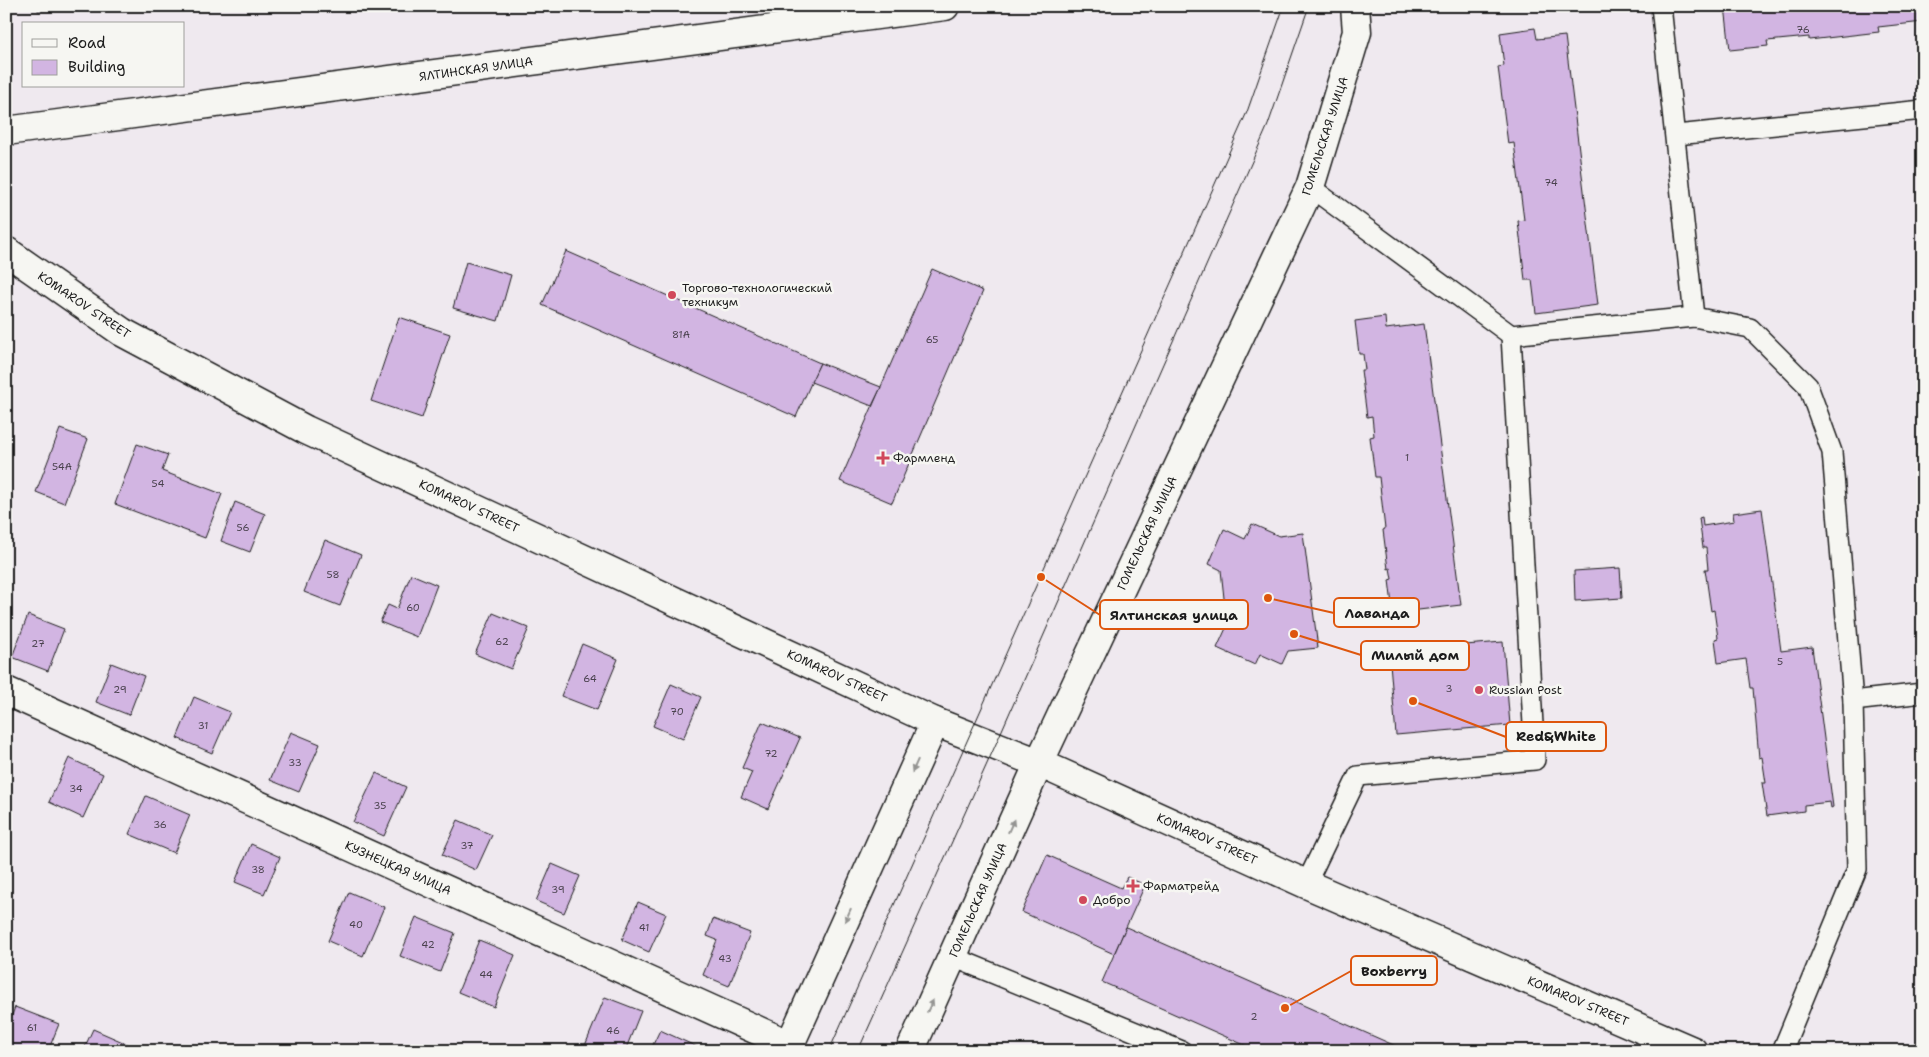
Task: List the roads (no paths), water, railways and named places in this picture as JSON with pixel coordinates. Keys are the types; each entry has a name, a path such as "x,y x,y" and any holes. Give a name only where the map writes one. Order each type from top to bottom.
{"main road":[{"name":"ЯЛТИНСКАЯ УЛИЦА","path":"6,130 945,6"},
{"name":"ГОМЕЛЬСКАЯ УЛИЦА","path":"910,1051 1039,763 1310,188 1358,32 1355,6"},
{"name":"KOMAROV STREET","path":"6,251 122,332 306,430 935,722 1039,763 1306,884 1693,1051"},
{"name":"КУЗНЕЦКАЯ УЛИЦА","path":"6,691 788,1048"},
{"path":"788,1048 935,722"}],"lane":[{"path":"1661,6 1694,316"},
{"path":"1676,134 1923,110"},
{"path":"1310,188 1511,335 1694,316 1750,328 1808,386 1832,452 1853,701 1857,869 1782,1051"},
{"path":"1306,884 1358,776 1535,760 1511,335"},
{"path":"1853,701 1923,693"},
{"path":"953,957 1182,1051"}],"tram line":[{"path":"829,1051 1247,112 1284,6"},
{"path":"858,1051 995,746 1268,125 1309,6"}],"place":[{"name":"Торгово-технологический техникум","path":"672,295"},
{"name":"Фармленд","path":"883,458"},
{"name":"Ялтинская улица","path":"1041,577"},
{"name":"Лаванда","path":"1268,598"},
{"name":"Милый дом","path":"1294,634"},
{"name":"Russian Post","path":"1479,690"},
{"name":"Red&White","path":"1413,701"},
{"name":"Фарматрейд","path":"1133,886"},
{"name":"Добро","path":"1083,900"},
{"name":"Boxberry","path":"1285,1008"}]}
